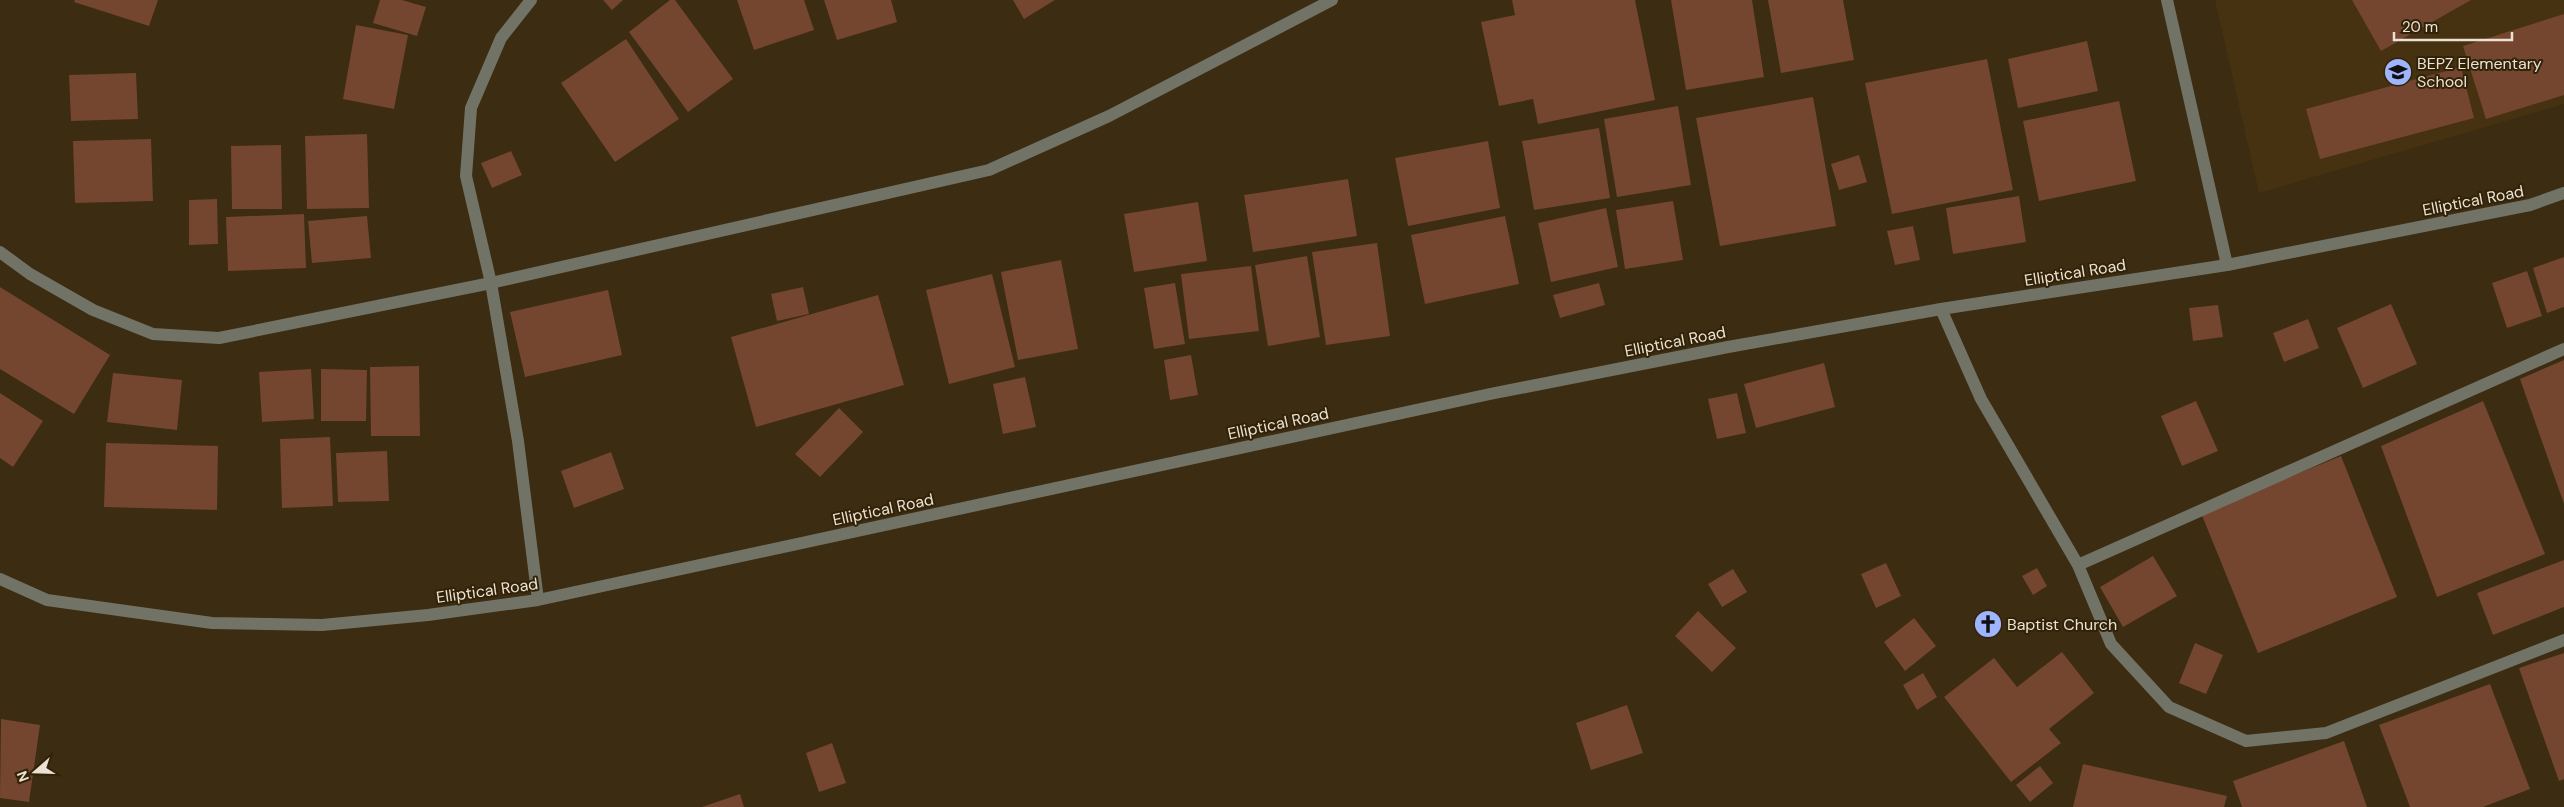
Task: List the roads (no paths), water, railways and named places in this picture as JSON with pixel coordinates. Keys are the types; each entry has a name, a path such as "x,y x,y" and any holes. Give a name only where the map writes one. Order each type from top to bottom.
{"street":[{"path":"531,0 500,38 471,108 466,176 491,283 518,441 538,600"},
{"path":"0,252 30,274 93,310 153,334 219,338 491,283 989,170 1109,116 1332,0"},
{"path":"2167,0 2227,265"},
{"name":"Elliptical Road","path":"0,579 47,600 212,622 322,625 428,615 538,600 1490,394 1728,347 1941,308 2227,265 2530,205 2564,193"},
{"path":"1941,308 1981,399 2078,565 2111,644 2169,706 2246,741 2326,733 2564,640"},
{"path":"2078,565 2564,349"}],"place":[{"name":"BEPZ Elementary School","path":"2398,72"},
{"name":"Baptist Church","path":"1988,624"}]}
